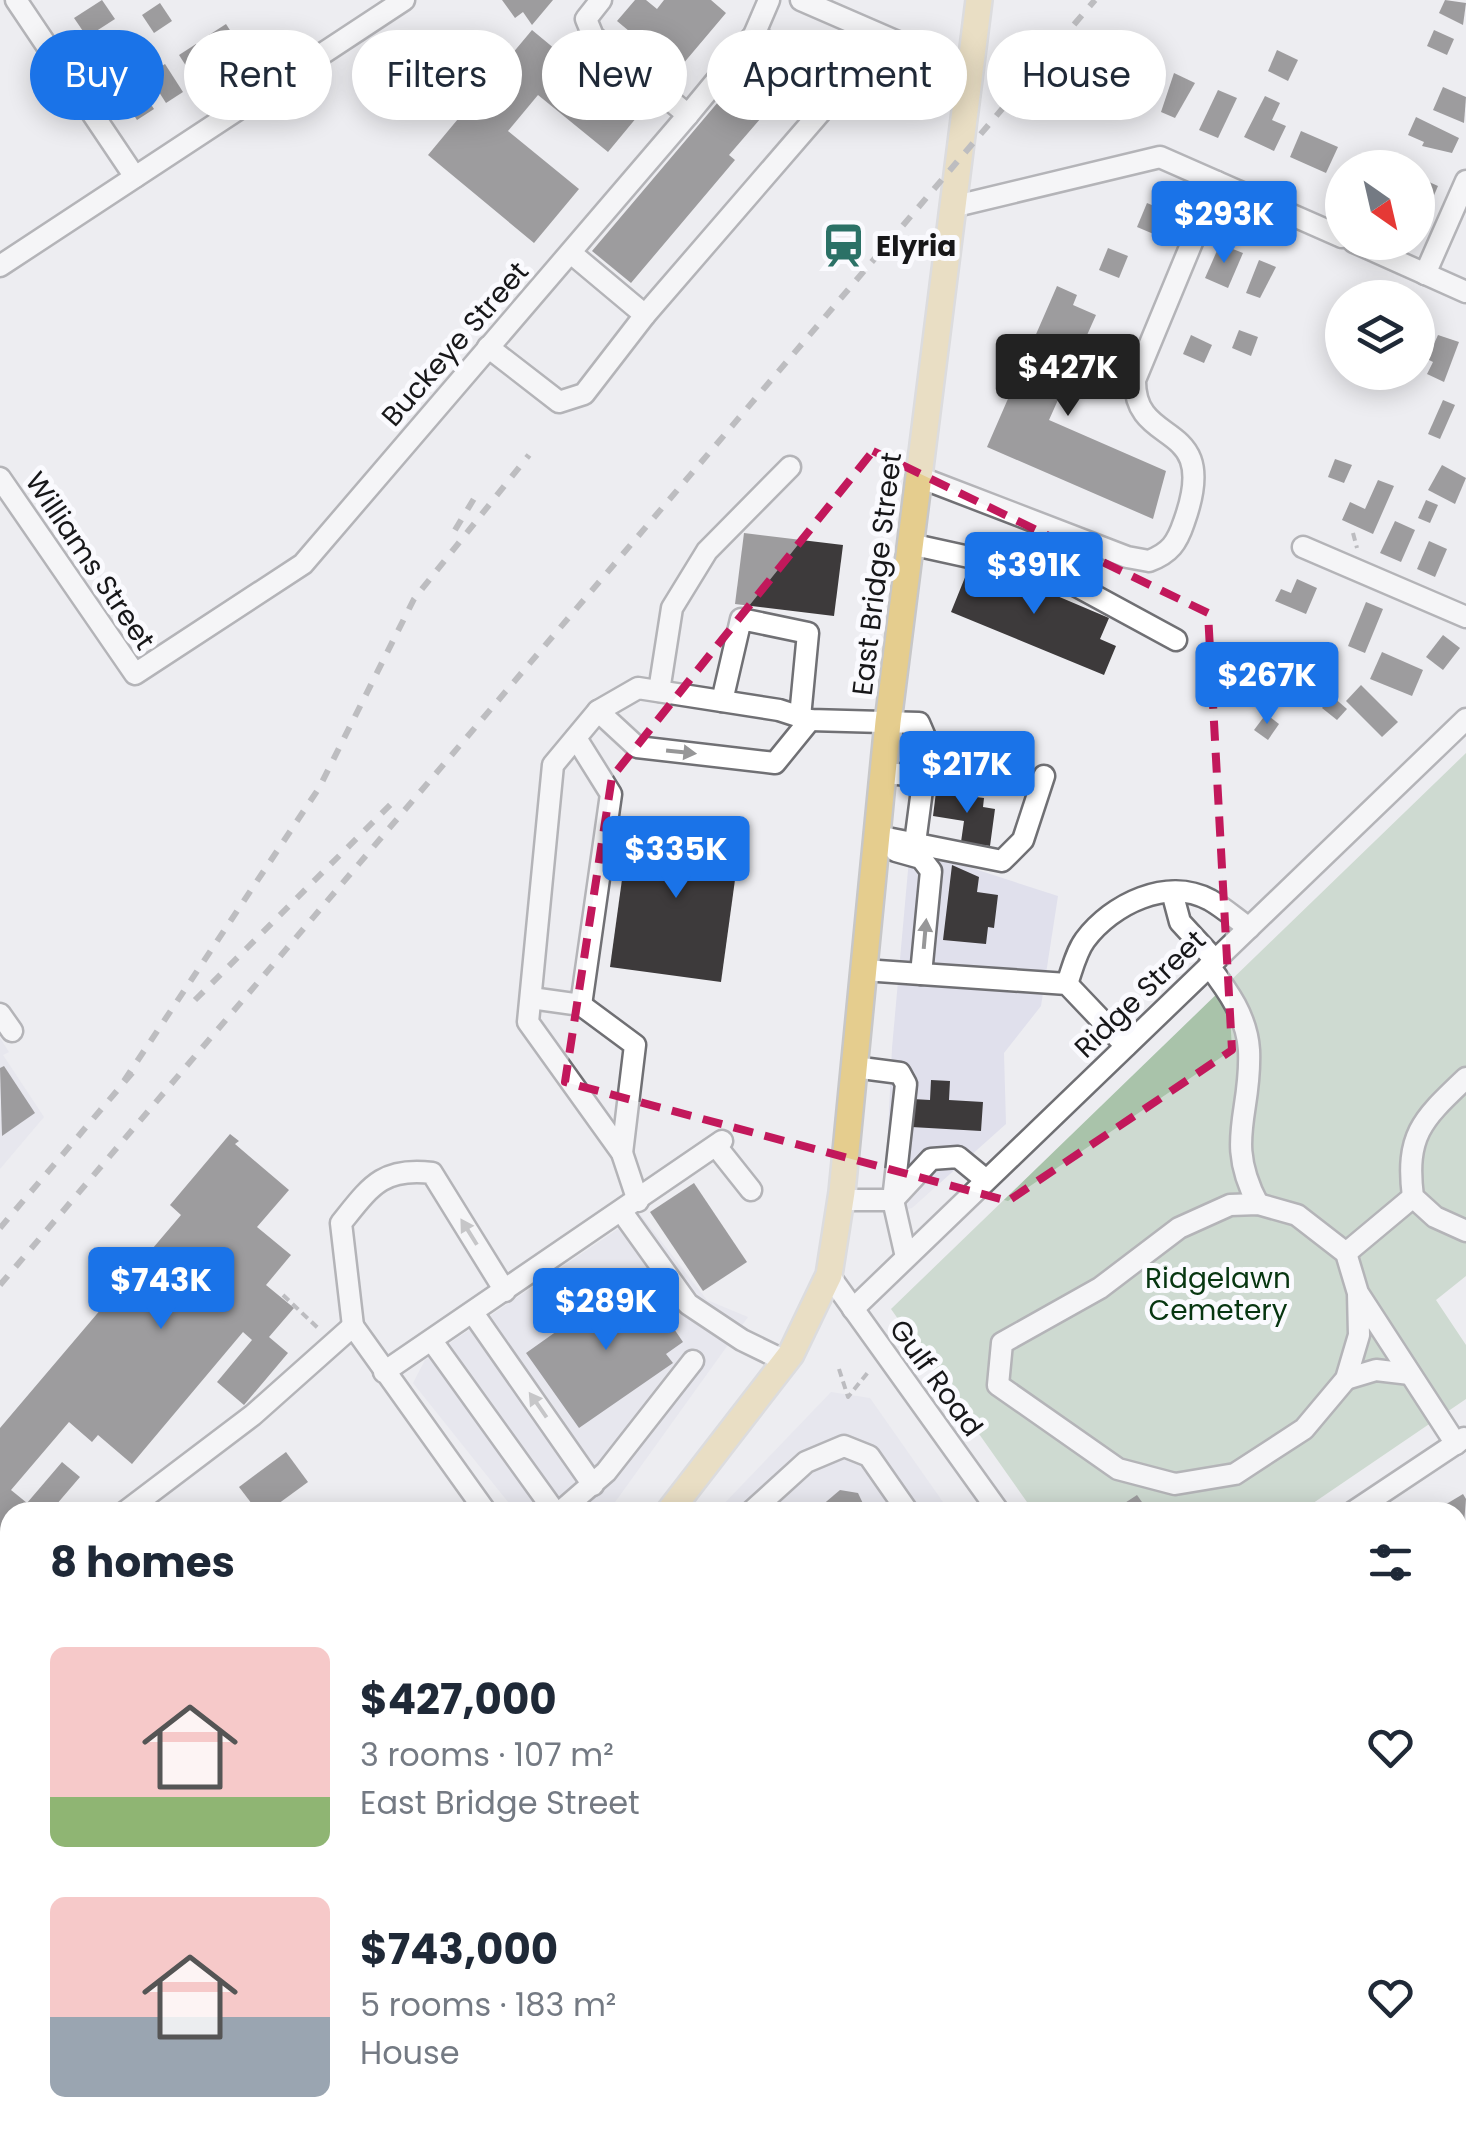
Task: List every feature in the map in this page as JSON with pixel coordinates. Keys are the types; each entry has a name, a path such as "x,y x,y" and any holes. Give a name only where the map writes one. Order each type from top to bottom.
{"main road":[{"name":"East Bridge Street","path":"684,1502 786,1361 828,1275 841,1200 888,722 979,0"}],"street":[{"path":"16,0 135,177"},
{"path":"0,266 404,0"},
{"path":"601,0 586,19 593,36 688,115"},
{"name":"Buckeye Street","path":"756,30 769,0"},
{"path":"802,0 969,73"},
{"name":"Buckeye Street","path":"134,674 303,564 707,92"},
{"path":"488,348 559,402 584,394 645,315 814,120"},
{"path":"956,206 1160,157 1325,230"},
{"path":"919,476 1127,557 1149,561 1177,543 1196,488 1193,462 1183,446 1145,416 1134,398 1135,380 1217,182"},
{"path":"1425,274 1466,182"},
{"path":"571,254 645,315"},
{"path":"1394,260 1466,292"},
{"path":"659,691 672,608 708,551 790,467"},
{"name":"Williams Street","path":"0,478 134,674"},
{"path":"910,544 1060,577 1176,640"},
{"path":"1303,547 1466,617"},
{"path":"598,711 637,748 775,763 805,719 808,633 742,619 722,700"},
{"path":"622,1153 528,1022 553,765 598,711 638,688 722,700 805,719 923,726 928,744 915,843"},
{"name":"Ridge Street","path":"853,1308 1466,719"},
{"path":"576,738 611,794 582,1005"},
{"path":"883,773 924,776"},
{"path":"876,841 915,843 984,860 1009,858 1023,840 1044,776"},
{"path":"876,841 921,858 930,871 921,974"},
{"path":"1067,984 1082,942 1106,918 1137,898 1172,892 1207,898 1249,928"},
{"path":"1172,892 1180,922 1236,1001 1249,1047 1241,1172 1258,1204"},
{"path":"864,970 1067,984 1126,1046"},
{"path":"530,998 582,1005 634,1044 622,1153 630,1207 688,1304 742,1340 786,1361"},
{"path":"854,1067 900,1073 906,1084 893,1200 906,1257"},
{"path":"1466,1078 1422,1120 1408,1158 1412,1197 1435,1217 1466,1231"},
{"path":"384,1372 719,1144 751,1190"},
{"path":"841,1200 893,1200 931,1159 958,1157 986,1180"},
{"path":"479,1502 352,1326 340,1223 374,1183 405,1170 432,1173 505,1291"},
{"path":"1346,1253 1412,1197"},
{"path":"1258,1204 1297,1216 1346,1253 1358,1293 1359,1335 1346,1379 1304,1429 1235,1474 1175,1484 1118,1469 998,1385 1002,1343 1100,1288 1178,1228 1230,1205 1258,1204"},
{"name":"Gulf Road","path":"828,1275 992,1502"},
{"path":"1358,1293 1410,1374 1461,1440 1368,1502"},
{"path":"473,1313 594,1485"},
{"path":"138,1502 252,1415 352,1326"},
{"path":"432,1340 550,1502"},
{"path":"571,1502 594,1485 692,1361"},
{"path":"1346,1379 1376,1370 1410,1374"},
{"path":"762,1502 806,1462 844,1446 870,1456 901,1502"}],"path":[{"path":"282,1295 334,1343"},
{"path":"839,1369 848,1397 869,1371"}],"highlighted area":[{"path":"873,451 1208,613 1232,1050 1008,1201 565,1082 612,777"}],"shaded area":[{"path":"910,848 1058,896 1041,1006 1004,1053 1006,1124 912,1208 884,1216 892,1048"},
{"path":"0,1038 9,1052 3,1055 44,1117 0,1169"},
{"path":"640,1214 707,1300 748,1317 615,1502 508,1502 413,1383 425,1360"},
{"path":"831,1392 870,1398 943,1502 726,1502"}],"green space":[{"name":"Ridgelawn Cemetery","path":"1466,753 1466,1276 1436,1300 1466,1345 1466,1399 1315,1502 1027,1502 891,1309"}],"building":[{"path":"102,0 115,19 98,30 82,30 74,18"},
{"path":"502,0 553,0 532,25 523,12 515,18"},
{"path":"635,0 646,0 657,9 664,0 711,0 726,13 712,30 707,30 707,35 687,59 687,30 628,30 617,21"},
{"path":"1445,0 1466,3 1463,25 1439,13"},
{"path":"160,3 172,21 152,30 142,15"},
{"path":"532,30 542,38 542,98 538,95 522,114 522,42"},
{"path":"1434,30 1454,39 1447,55 1427,46"},
{"path":"1277,50 1298,60 1288,81 1268,71"},
{"path":"164,65 183,92 166,103 164,100"},
{"path":"1174,73 1195,83 1175,118 1166,114 1166,97"},
{"path":"1443,87 1466,97 1464,123 1433,110"},
{"path":"1218,90 1237,98 1218,138 1199,130"},
{"path":"1265,96 1280,103 1272,120 1286,126 1274,151 1244,137"},
{"path":"707,115 707,120 759,120 729,155 735,160 631,283 592,251"},
{"path":"1416,117 1459,138 1452,153 1422,146 1424,142 1408,135"},
{"path":"457,120 517,120 508,131 579,189 534,243 428,155"},
{"path":"569,120 635,120 608,152"},
{"path":"1301,131 1338,147 1325,150 1325,173 1290,157"},
{"path":"1147,203 1166,211 1156,235 1137,227"},
{"path":"1220,244 1243,253 1228,288 1205,278"},
{"path":"1108,248 1128,256 1119,278 1099,270"},
{"path":"1259,260 1276,267 1260,298 1246,293"},
{"path":"1057,286 1077,295 1073,305 1096,315 1049,420 1166,471 1153,519 987,447"},
{"path":"1239,330 1258,337 1251,356 1232,348"},
{"path":"1191,335 1212,345 1204,363 1183,354"},
{"path":"1438,335 1459,342 1444,382 1435,378"},
{"path":"1443,400 1455,405 1440,439 1428,434"},
{"path":"1335,459 1352,465 1344,483 1328,477"},
{"path":"1442,465 1466,478 1455,504 1428,490"},
{"path":"1378,480 1394,486 1373,534 1342,520 1350,502 1365,509"},
{"path":"1426,500 1438,505 1430,523 1418,518"},
{"path":"1395,521 1415,530 1401,562 1380,553"},
{"path":"744,533 843,545 834,616 735,604"},
{"path":"1429,541 1447,549 1435,577 1417,569"},
{"path":"970,565 1039,579 1036,587 1109,618 1100,639 1116,646 1104,675 951,612"},
{"path":"1297,579 1317,588 1306,614 1275,601 1281,589 1291,593"},
{"path":"1366,602 1383,609 1365,653 1348,646"},
{"path":"1443,635 1460,648 1443,670 1426,657"},
{"path":"1261,650 1274,660 1262,676 1249,666"},
{"path":"1382,652 1423,670 1412,696 1370,679"},
{"path":"1361,685 1398,722 1382,737 1346,701"},
{"path":"1332,696 1347,709 1337,720 1322,708"},
{"path":"1266,714 1279,724 1268,740 1254,730"},
{"path":"936,792 984,798 983,807 995,809 990,846 961,842 964,821 933,816"},
{"path":"630,821 741,836 721,982 610,967"},
{"path":"952,865 979,877 977,892 998,895 994,928 988,927 986,944 943,940"},
{"path":"4,1066 35,1113 2,1136 0,1068"},
{"path":"931,1080 950,1081 949,1100 983,1102 981,1131 894,1126 895,1098 930,1100"},
{"path":"230,1134 239,1141 235,1144 289,1190 257,1227 291,1255 266,1285 294,1308 269,1337 288,1353 244,1405 217,1382 252,1340 243,1332 132,1464 98,1435 92,1442 69,1422 11,1490 26,1502 0,1502 0,1428 181,1215 170,1205"},
{"path":"694,1183 747,1262 703,1291 650,1212"},
{"path":"644,1285 683,1342 666,1354 673,1363 579,1428 526,1353 619,1287 626,1297"},
{"path":"286,1452 308,1482 281,1502 250,1502 239,1487"},
{"path":"62,1462 80,1477 59,1502 28,1502"},
{"path":"840,1490 858,1493 862,1502 826,1502"},
{"path":"1463,1494 1466,1499 1466,1502 1450,1502"}],"railway":[{"path":"0,1285 1095,0"},
{"path":"124,1081 319,788 414,599 529,455"},
{"path":"455,530 475,497"},
{"path":"195,1000 397,798"},
{"path":"0,1228 133,1072"}],"place":[{"name":"Elyria","path":"843,246"}]}
